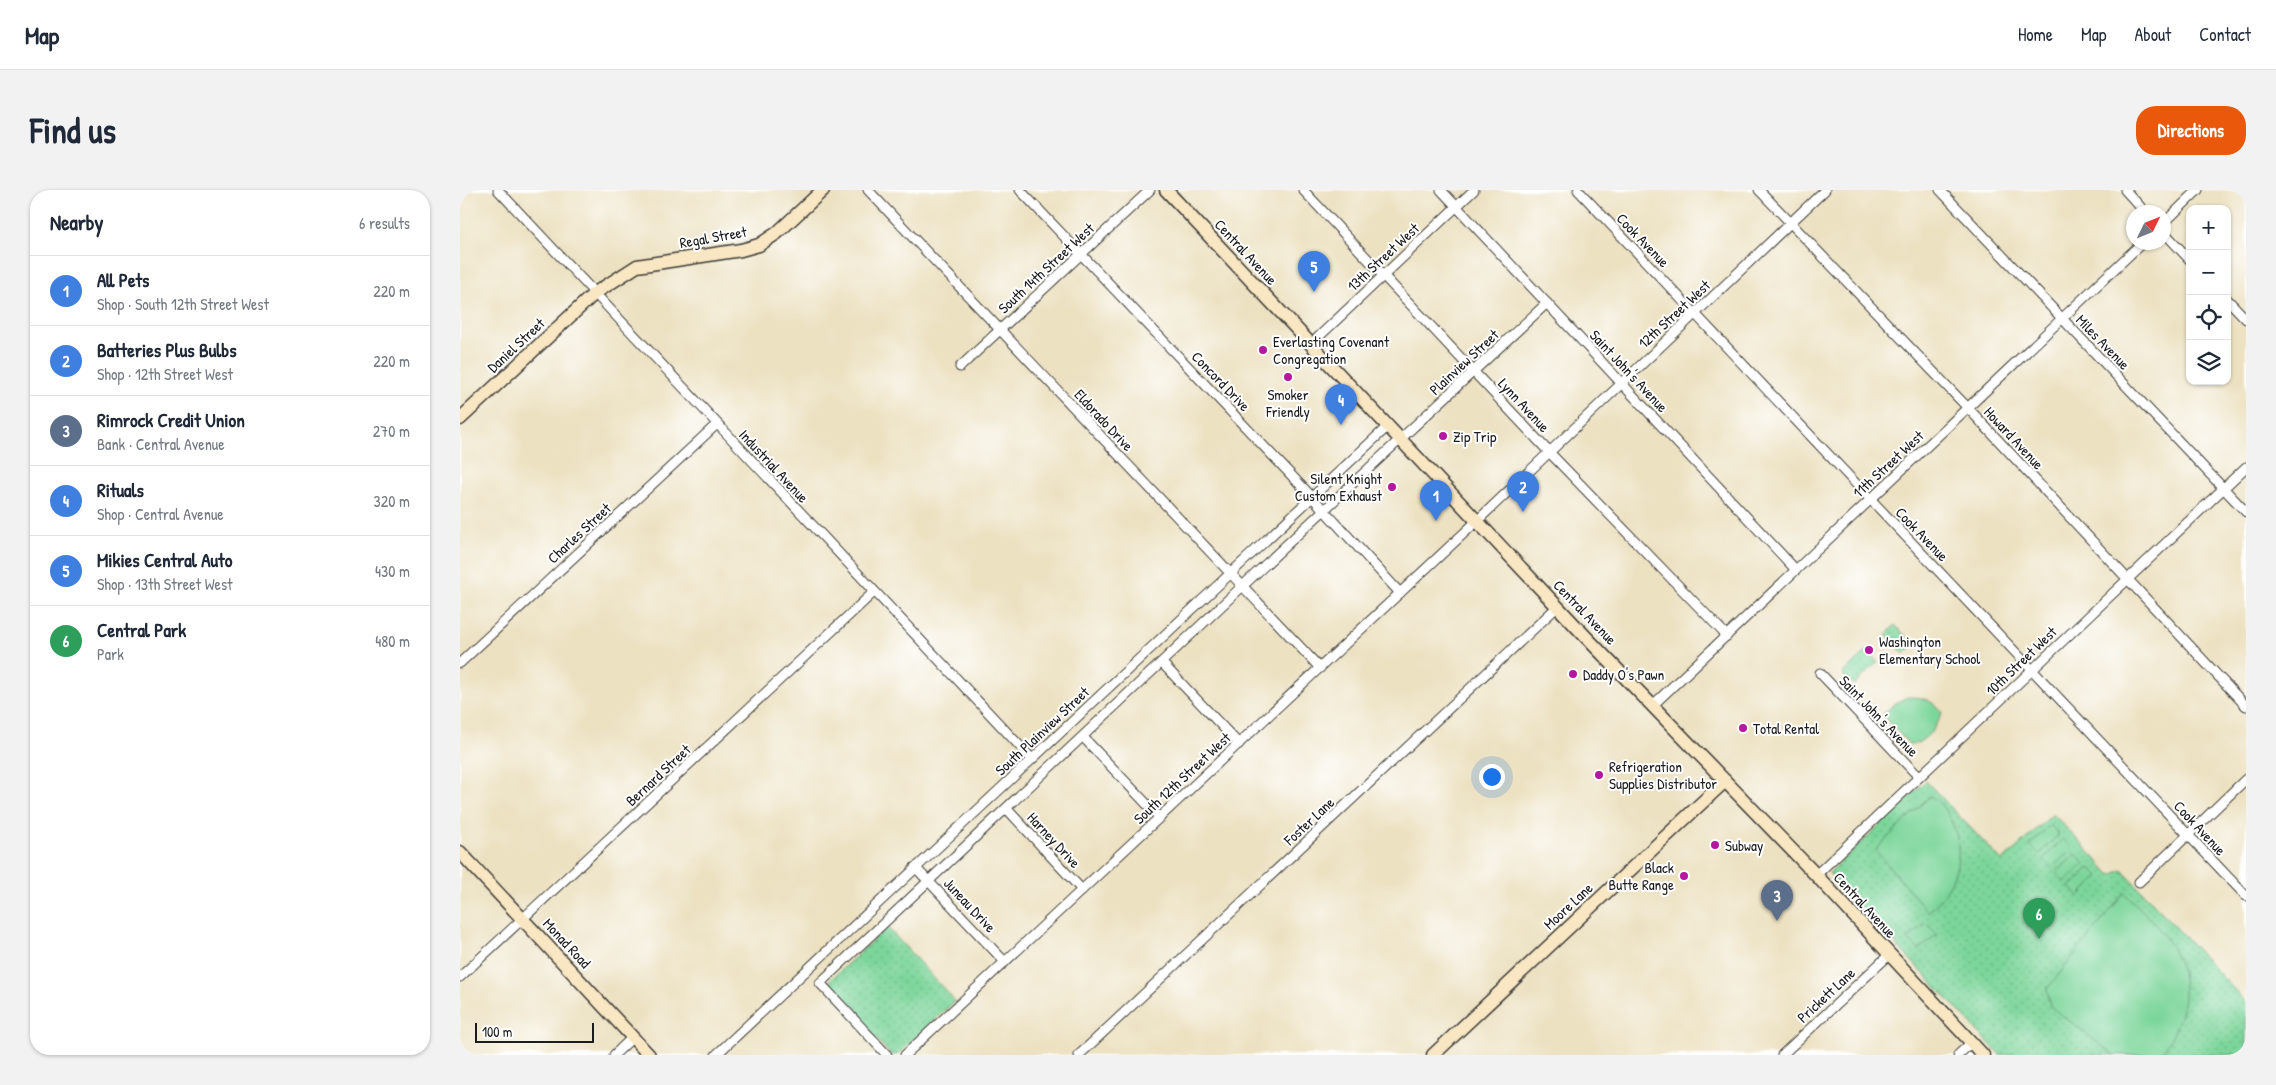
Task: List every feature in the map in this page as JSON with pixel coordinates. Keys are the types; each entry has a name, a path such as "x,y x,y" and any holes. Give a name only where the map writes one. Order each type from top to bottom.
{"main road":[{"name":"Regal Street","path":"595,293 637,266 741,250 759,245 777,234 823,190"},
{"name":"Central Avenue","path":"1166,190 1557,606 1816,875 1983,1055"},
{"name":"Daniel Street","path":"460,420 595,293"},
{"name":"Moore Lane","path":"1433,1055 1725,781"},
{"name":"Monad Road","path":"460,852 649,1055"}],"street":[{"name":"Industrial Avenue","path":"498,190 1032,759"},
{"name":"Eldorado Drive","path":"868,190 1320,668"},
{"name":"Concord Drive","path":"1020,190 1312,497 1400,593"},
{"name":"South 14th Street West","path":"960,367 1150,190"},
{"name":"Lynn Avenue","path":"1303,190 1550,452 1727,636"},
{"name":"Saint John's Avenue","path":"1441,190 1796,570"},
{"name":"13th Street West","path":"1311,344 1474,190"},
{"name":"Cook Avenue","path":"1578,190 2246,896"},
{"name":"Howard Avenue","path":"1758,190 1968,408 2246,706"},
{"name":"12th Street West","path":"1477,521 1825,190"},
{"name":"Miles Avenue","path":"1940,190 2246,512"},
{"path":"2125,190 2139,205"},
{"path":"2171,216 2198,190"},
{"path":"2171,240 2186,256"},
{"name":"11th Street West","path":"1653,706 2134,250"},
{"name":"Plainview Street","path":"1400,440 1547,303"},
{"path":"2231,303 2246,319"},
{"name":"Charles Street","path":"460,663 717,424"},
{"name":"South Plainview Street","path":"716,1055 915,867 1231,575 1387,426"},
{"path":"887,1055 820,983 1243,587 1282,548 1325,511 1400,440"},
{"name":"10th Street West","path":"1816,875 2246,466"},
{"name":"South 12th Street West","path":"905,1055 1477,521"},
{"name":"Bernard Street","path":"460,977 874,592"},
{"name":"Foster Lane","path":"1080,1055 1557,606"},
{"path":"1162,663 1239,744"},
{"name":"Saint John's Avenue","path":"1820,673 1919,778"},
{"path":"1083,737 1160,818"},
{"path":"2139,882 2246,779"},
{"name":"Harney Drive","path":"1006,809 1082,890"},
{"name":"Juneau Drive","path":"915,867 1005,962"},
{"name":"Prickett Lane","path":"1782,1055 1889,955"},
{"path":"614,1055 633,1037"},
{"path":"1958,1055 1971,1043"}],"green space":[{"path":"1895,625 1914,645 1904,654 1886,634"},
{"path":"1867,651 1878,662 1854,685 1842,674"},
{"path":"1908,697 1927,700 1942,712 1930,733 1915,744 1910,745 1882,715 1896,703"},
{"path":"1926,781 2002,861 2053,814 2111,875 2122,870 2246,1002 2246,1055 2000,1055 1829,873"},
{"path":"1930,796 1937,800 1950,819 1958,844 1958,857 1952,881 1937,903 1928,912 1876,851"},
{"path":"2050,825 2059,834 2039,854 2030,845"},
{"path":"2063,839 2072,848 2052,868 2043,859"},
{"path":"2076,854 2085,863 2065,882 2056,873"},
{"path":"2090,868 2099,876 2079,896 2070,887"},
{"path":"2124,893 2151,920 2173,950 2184,984 2183,1002 2178,1022 2172,1036 2159,1055 2114,1055 2050,1006 2047,989"},
{"path":"1926,923 1937,934 1919,950 1908,939"},
{"path":"887,927 955,1001 897,1055 891,1055 825,985"}],"place":[{"name":"Mikies Central Auto","path":"1314,292"},
{"name":"Everlasting Covenant Congregation","path":"1263,350"},
{"name":"Smoker Friendly","path":"1288,377"},
{"name":"Rituals","path":"1341,425"},
{"name":"Zip Trip","path":"1443,436"},
{"name":"Silent Knight Custom Exhaust","path":"1392,487"},
{"name":"Batteries Plus Bulbs","path":"1523,512"},
{"name":"All Pets","path":"1436,521"},
{"name":"Washington Elementary School","path":"1869,650"},
{"name":"Daddy O's Pawn","path":"1573,674"},
{"name":"Total Rental","path":"1743,728"},
{"name":"Refrigeration Supplies Distributor","path":"1599,775"},
{"name":"Subway","path":"1715,845"},
{"name":"Black Butte Range","path":"1684,876"},
{"name":"Rimrock Credit Union","path":"1777,921"},
{"name":"Central Park","path":"2039,939"}]}
